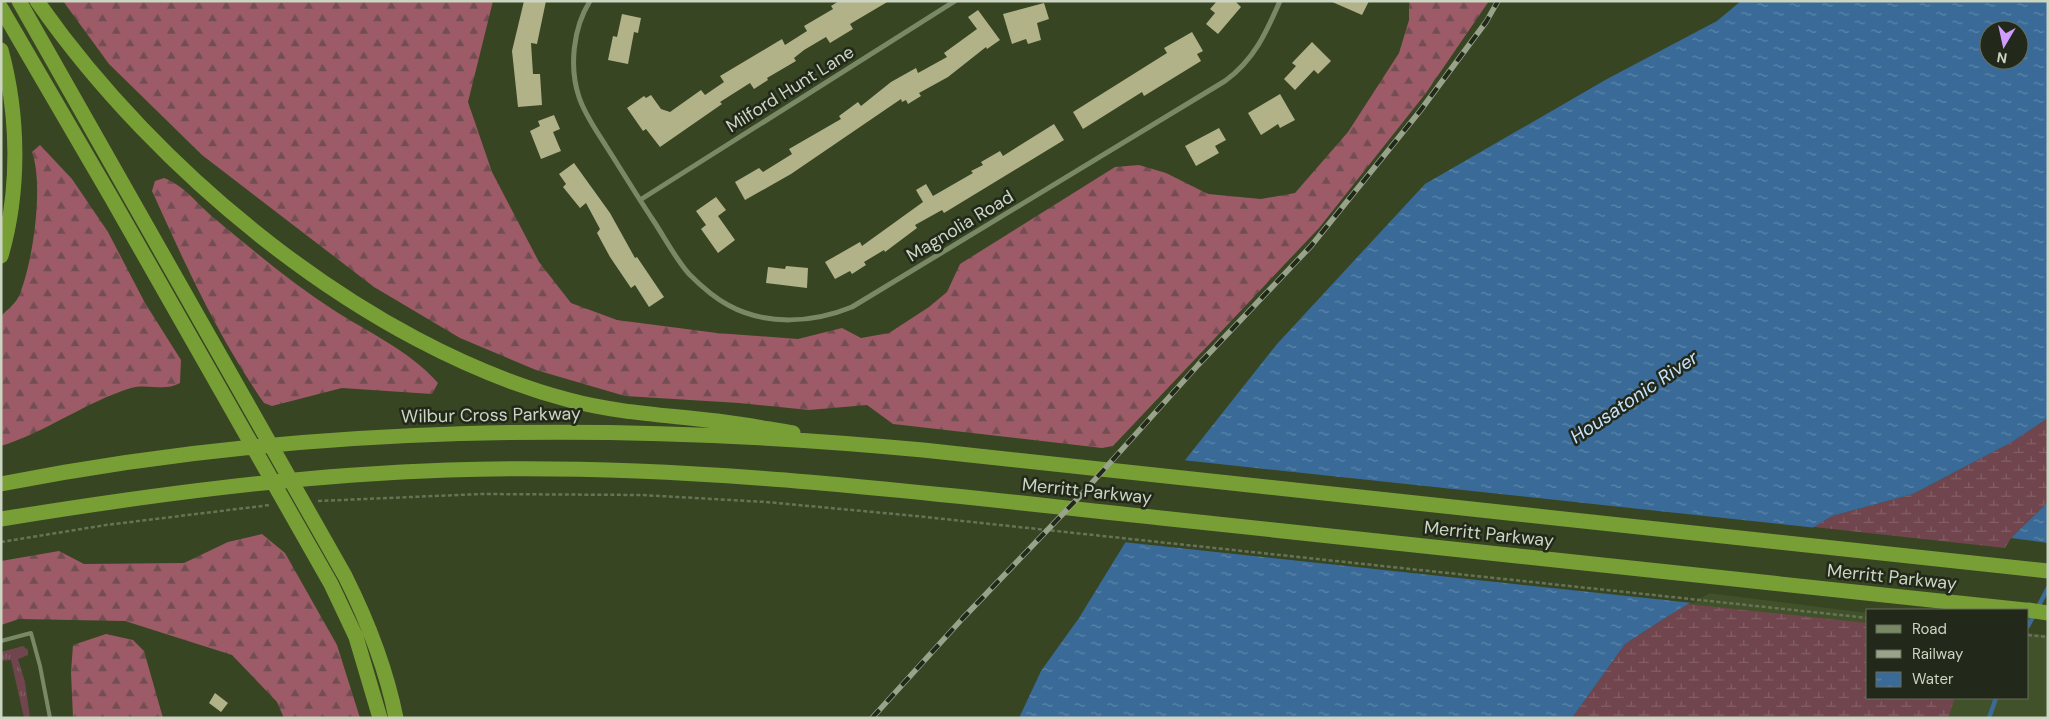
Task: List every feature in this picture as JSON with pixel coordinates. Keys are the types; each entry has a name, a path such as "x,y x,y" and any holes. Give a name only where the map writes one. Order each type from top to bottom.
{"highway":[{"path":"18,1 345,576 371,631 389,686 396,718"},
{"path":"36,1 72,50 116,103 205,189 298,263 360,305 418,340 504,379 569,400 623,410 720,421 864,445"},
{"path":"1,8 112,196 331,584 356,637 380,718"},
{"path":"1,50 11,102 14,154 12,204 1,256"},
{"name":"Wilbur Cross Parkway","path":"1,484 106,465 227,449 289,442 447,433 554,432 660,434 864,445 983,457"},
{"name":"Merritt Parkway","path":"983,457 2048,571"},
{"name":"Merritt Parkway","path":"1,519 103,503 311,479 449,470 602,469 760,477 950,495 2018,609"},
{"name":"Merritt Parkway","path":"2029,610 2048,613"}],"street":[{"name":"Magnolia Road","path":"590,1 581,20 576,38 574,58 579,96 587,116 688,272 714,296 729,306 745,312 780,320 804,320 836,314 852,308 1225,81 1250,59 1268,29 1280,1"},
{"name":"Milford Hunt Lane","path":"640,200 955,1"}],"lane":[{"path":"1,641 31,633 40,666 50,718"}],"path":[{"path":"323,500 480,494 642,495 766,502 1866,618"},
{"path":"1,542 106,525 259,506"},
{"path":"2029,635 2048,637"}],"shaded area":[{"path":"1684,590 1866,613 1866,699 2029,699 2029,633 2048,635 2048,718 1572,718"}],"green space":[{"path":"63,1 493,1 468,102 492,172 539,262 571,303 617,320 717,333 798,339 842,328 861,338 889,333 929,307 947,292 960,264 1115,167 1139,165 1166,173 1208,194 1261,199 1295,193 1348,132 1399,53 1409,20 1409,1 1489,1 1426,93 1319,228 1113,446 1102,448 893,424 867,405 809,410 739,403 625,396 536,370 460,338 374,287 202,155 109,64"},
{"path":"40,145 72,179 108,232 145,303 181,360 180,383 168,387 144,386 131,388 98,401 34,433 1,446 1,316 18,299 29,264 37,203 37,184 32,152"},
{"path":"164,178 178,185 214,218 301,288 401,351 427,371 438,383 432,394 342,388 272,406 264,403 217,326 152,191 155,181"},
{"path":"2048,418 2048,502 2011,538 2005,548 1814,527 1832,516 1913,494 2012,442"},
{"path":"262,534 285,553 337,645 360,718 284,718 277,702 232,655 125,621 19,619 1,625 1,561 59,551 84,564 184,563 228,542"},
{"path":"1687,604 1866,623 1866,699 1955,699 1948,718 1572,718 1625,644"},
{"path":"106,634 133,640 144,651 163,718 73,718 71,672 73,645"},
{"path":"23,646 28,650 28,655 18,659 25,682 30,718 24,718 11,660 1,661 1,652"}],"water":[{"name":"Housatonic River","path":"1741,1 2048,1 2048,418 2012,442 1913,494 1832,516 1665,618 1625,644 1572,718 1019,718 1041,671 1079,618 1144,512 1277,344 1425,184 1607,79 1717,21"},
{"path":"2048,502 2048,543 2011,538"}],"pier":[{"path":"1182,460 1817,528 1693,603 1123,542 1142,510"}],"building":[{"path":"524,1 546,1 537,44 531,43 533,74 540,74 542,105 518,107 512,51"},
{"path":"839,1 889,1 850,24 853,29 830,43 826,37 804,50 794,58 796,61 767,78 768,80 754,89 750,83 720,102 722,104 660,147 646,129 643,131 627,108 644,96 646,98 651,95 661,109 670,112 701,90 705,95 724,82 720,76 782,39 785,45 807,31 804,26 833,9 831,6"},
{"path":"1217,1 1235,1 1241,7 1218,34 1206,24 1215,13 1210,9"},
{"path":"1330,1 1369,1 1362,15"},
{"path":"1044,3 1049,19 1037,23 1041,40 1028,44 1026,39 1012,44 1003,14"},
{"path":"978,10 1000,40 987,49 986,47 948,77 919,93 921,96 908,104 906,100 902,102 901,99 791,174 745,200 735,182 759,168 763,172 792,154 789,149 841,119 839,116 858,102 861,106 891,82 916,68 918,73 947,57 944,53 977,29 968,17"},
{"path":"622,14 641,18 638,33 634,32 628,64 608,60 613,36 617,37"},
{"path":"1192,32 1203,51 1197,54 1201,61 1144,96 1142,92 1083,129 1073,112 1167,53 1164,48"},
{"path":"1312,42 1331,61 1318,74 1314,70 1295,90 1284,79 1296,66 1292,63"},
{"path":"1280,94 1295,120 1280,128 1278,124 1261,135 1248,113"},
{"path":"554,115 560,129 553,132 561,151 541,159 530,131 540,126 538,121"},
{"path":"1054,124 1064,140 944,213 942,210 915,225 917,228 885,252 884,250 864,262 866,265 852,274 850,271 835,279 825,262 860,242 862,246 923,202 916,190 926,184 933,196 973,173 971,171 983,165 981,162 1000,151 1003,156"},
{"path":"1219,128 1226,140 1215,146 1219,153 1196,166 1185,146"},
{"path":"574,163 610,213 635,258 637,257 664,297 649,307 635,285 631,288 610,257 597,233 600,229 586,203 580,208 563,187 566,184 559,174"},
{"path":"716,197 726,210 718,216 735,240 718,253 701,229 706,225 696,211"},
{"path":"786,266 808,268 807,288 766,283 768,267 785,269"},
{"path":"215,693 228,703 221,712 209,703"}],"waterway":[{"path":"2029,624 2048,588"},
{"path":"1989,718 1996,699"}],"railway":[{"path":"872,718 963,618 1081,495 1198,365 1311,246 1420,111 1486,22 1498,1"}]}
